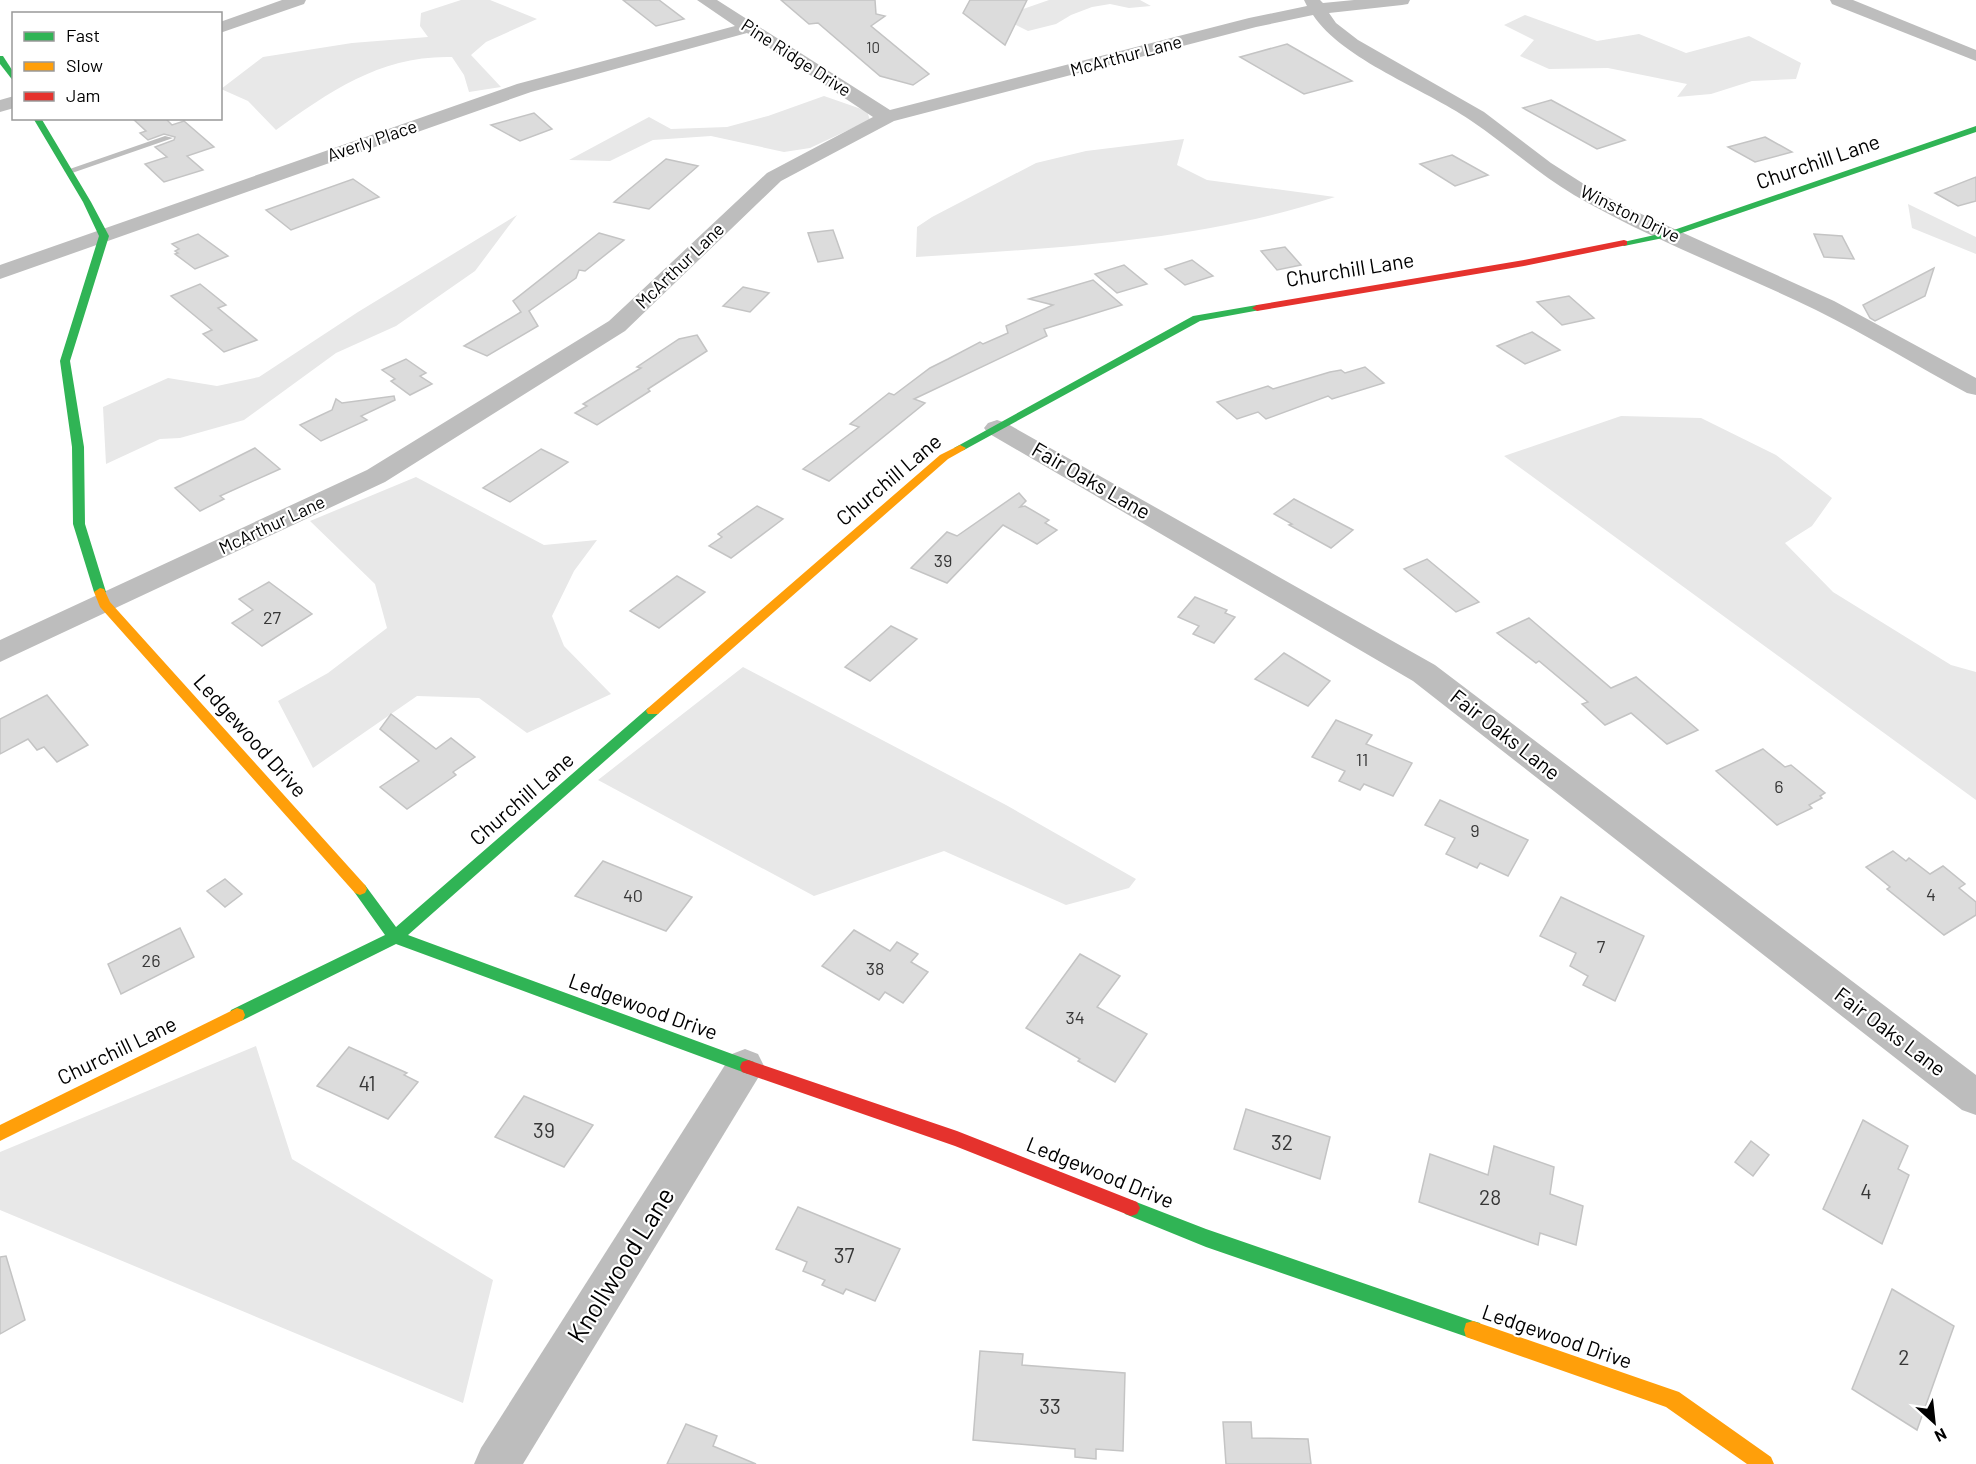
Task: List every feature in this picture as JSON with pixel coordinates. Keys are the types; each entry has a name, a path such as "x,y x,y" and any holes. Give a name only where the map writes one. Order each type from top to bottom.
{"street":[{"path":"222,27 298,0"},
{"name":"Pine Ridge Drive","path":"705,0 887,117"},
{"name":"McArthur Lane","path":"0,652 376,476 617,326 774,177 887,117 1255,22 1314,4 1402,0"},
{"path":"1838,0 1976,56"},
{"name":"Winston Drive","path":"1314,4 1330,27 1352,44 1477,116 1544,168 1621,212 1826,306 1976,388"},
{"name":"Averly Place","path":"0,272 524,88 750,27"},
{"path":"0,58 12,77"},
{"path":"38,120 104,236"},
{"name":"Churchill Lane","path":"0,1133 395,937 944,457 1197,318 1524,262 1670,234 1976,129"},
{"name":"Ledgewood Drive","path":"104,236 65,361 78,447 79,524 104,604 364,893 395,937 745,1066 957,1139 1206,1238 1672,1398 1764,1464"},
{"name":"Fair Oaks Lane","path":"997,428 1424,673 1976,1098"},
{"name":"Knollwood Lane","path":"497,1464 745,1066"}],"lane":[{"path":"69,171 168,138"}],"shaded area":[{"path":"461,0 490,0 537,19 486,42 471,55 501,87 469,92 464,75 452,57 403,62 358,78 337,89 276,130 248,101 222,89 263,57 352,43 428,37 420,26 421,13"},
{"path":"1049,0 1140,0 1151,6 1129,8 1110,4 1092,7 1056,24 1028,31 1000,17"},
{"path":"1525,15 1597,41 1639,34 1686,53 1749,36 1801,63 1796,79 1752,81 1711,94 1677,97 1687,84 1608,68 1549,69 1520,56 1534,40 1504,25"},
{"path":"824,96 867,111 870,120 810,148 784,152 711,136 653,140 610,161 569,160 649,117 671,129 727,127 768,116"},
{"path":"1184,139 1177,165 1207,180 1335,197 1233,224 1180,233 1075,246 916,257 917,227 1036,163 1086,151"},
{"path":"1908,204 1976,237 1976,254 1912,228"},
{"path":"517,215 475,271 396,326 336,353 244,420 180,438 160,439 106,464 103,407 168,378 217,386 259,377 358,312"},
{"path":"1621,416 1701,418 1776,455 1832,498 1812,526 1785,543 1833,592 1951,665 1976,672 1976,800 1504,456"},
{"path":"416,477 544,545 597,540 574,571 552,616 564,646 611,694 527,733 479,698 417,696 313,768 278,701 328,673 387,628 375,584 310,521"},
{"path":"743,667 1006,805 1136,879 1129,888 1066,905 944,851 814,896 598,780"},
{"path":"256,1046 292,1159 493,1280 463,1403 0,1210 0,1152"}],"building":[{"path":"623,0 659,0 684,19 656,26"},
{"path":"781,0 875,0 876,14 885,16 871,26 929,74 913,85 880,76 818,23 809,24"},
{"path":"970,0 1027,0 1005,45 963,13"},
{"path":"1287,44 1352,81 1304,94 1240,57"},
{"path":"1551,100 1625,140 1597,149 1523,108"},
{"path":"534,113 552,129 520,141 491,125"},
{"path":"134,120 167,120 172,125 184,121 214,147 187,156 203,170 164,182 145,164 167,157 155,147 174,140 175,137 164,134 148,140 140,133 146,131"},
{"path":"1765,137 1792,152 1755,162 1728,147"},
{"path":"1452,155 1488,175 1455,186 1420,164"},
{"path":"666,159 698,166 649,209 614,202"},
{"path":"1976,177 1976,201 1958,206 1935,193"},
{"path":"353,179 379,197 291,230 266,210"},
{"path":"833,230 843,258 818,262 808,233"},
{"path":"599,233 624,240 585,271 579,270 576,278 529,311 538,326 487,356 464,346 521,312 513,301"},
{"path":"198,234 228,256 195,269 175,254 178,253 175,251 179,249 172,244"},
{"path":"1814,234 1842,236 1854,259 1824,257"},
{"path":"1285,247 1301,265 1277,270 1261,251"},
{"path":"1192,260 1213,276 1185,285 1165,269"},
{"path":"1124,265 1147,284 1117,293 1095,274"},
{"path":"1934,268 1925,296 1875,321 1870,318 1863,305"},
{"path":"1093,280 1122,305 1044,329 1047,336 914,399 925,403 829,481 803,469 859,427 850,424 889,393 894,395 930,368 980,342 983,344 1008,333 1006,326 1053,305 1029,299"},
{"path":"200,284 226,305 218,308 257,340 224,352 203,334 212,330 171,296"},
{"path":"743,287 769,293 750,312 723,306"},
{"path":"1569,296 1594,318 1562,325 1537,302"},
{"path":"1532,332 1560,350 1525,364 1497,346"},
{"path":"697,335 707,351 597,425 575,413 587,406 583,404 641,368 637,367 679,339"},
{"path":"406,359 426,373 420,376 432,384 410,395 391,381 395,379 382,370"},
{"path":"1365,367 1384,383 1332,399 1328,396 1266,419 1258,412 1237,419 1217,402 1268,386 1273,389 1330,372 1341,370 1345,373"},
{"path":"394,396 395,400 361,416 367,420 321,441 300,425 332,410 336,399 342,403"},
{"path":"255,448 280,469 220,496 224,499 200,511 175,488"},
{"path":"541,449 568,462 510,502 483,488"},
{"path":"1019,493 1026,501 1020,507 1025,506 1049,520 1045,523 1057,530 1037,544 1003,525 947,583 911,568 947,532 957,536"},
{"path":"1294,499 1353,530 1331,548 1274,514"},
{"path":"757,506 783,519 731,558 709,546 722,537 718,534"},
{"path":"1427,559 1479,602 1456,612 1404,569"},
{"path":"677,576 705,592 659,628 630,611"},
{"path":"269,582 312,614 262,646 232,623 253,610 239,599"},
{"path":"1195,597 1227,610 1225,613 1235,617 1214,643 1193,634 1199,626 1178,617"},
{"path":"1529,618 1611,688 1636,677 1698,730 1667,744 1631,713 1605,725 1582,704 1588,702 1539,661 1536,663 1497,633"},
{"path":"891,626 917,639 870,681 845,667"},
{"path":"1284,653 1330,681 1308,706 1255,679"},
{"path":"47,695 88,745 57,762 44,747 37,750 28,739 0,754 0,719"},
{"path":"391,714 436,749 451,738 475,757 453,772 456,775 407,809 380,787 419,761 380,729"},
{"path":"1336,720 1372,735 1366,744 1412,763 1393,796 1364,784 1360,790 1339,781 1345,771 1312,757"},
{"path":"1763,749 1785,767 1791,765 1825,793 1820,796 1822,798 1809,805 1812,808 1777,825 1716,771"},
{"path":"1440,800 1528,840 1508,876 1480,863 1477,868 1446,854 1455,838 1425,825"},
{"path":"1893,851 1906,861 1909,858 1930,874 1943,866 1965,884 1959,888 1976,902 1976,915 1944,935 1887,889 1890,887 1866,867"},
{"path":"603,861 692,897 666,931 575,896"},
{"path":"225,879 242,894 225,907 207,891"},
{"path":"1561,897 1644,936 1615,1001 1583,985 1588,976 1570,966 1576,953 1540,936"},
{"path":"180,928 194,957 121,994 108,964"},
{"path":"854,930 890,951 897,942 918,954 911,962 928,972 903,1003 885,992 879,1000 822,966"},
{"path":"1080,954 1120,976 1097,1007 1147,1034 1115,1082 1026,1028"},
{"path":"349,1047 407,1073 404,1075 418,1082 388,1119 317,1086"},
{"path":"524,1096 593,1125 564,1167 495,1137"},
{"path":"1246,1109 1330,1137 1320,1179 1234,1149"},
{"path":"1863,1120 1908,1146 1898,1169 1909,1175 1882,1244 1823,1209"},
{"path":"1751,1141 1769,1155 1753,1176 1735,1162"},
{"path":"1494,1146 1554,1167 1550,1194 1583,1206 1576,1245 1540,1233 1538,1245 1419,1202 1430,1154 1488,1175"},
{"path":"798,1207 900,1249 875,1301 846,1289 843,1294 822,1285 825,1280 803,1271 807,1262 776,1249"},
{"path":"6,1256 25,1320 0,1334 0,1257"},
{"path":"1892,1289 1954,1326 1917,1430 1852,1389"},
{"path":"980,1351 1023,1354 1022,1365 1125,1373 1123,1451 1096,1449 1096,1459 1075,1457 1075,1449 973,1440"},
{"path":"1223,1422 1251,1422 1252,1438 1308,1439 1311,1464 1226,1464"},
{"path":"686,1424 717,1436 713,1446 756,1464 667,1464"}],"traffic: fast":[{"path":"0,58 12,77"},
{"path":"38,120 87,202 104,236 65,361 78,447 79,524 100,592"},
{"path":"1624,243 1670,234 1976,129"},
{"path":"960,448 1197,318 1257,308"},
{"path":"237,1015 395,937 653,711"},
{"path":"360,889 395,937 748,1067"},
{"path":"1131,1208 1206,1238 1473,1330"}],"traffic: slow":[{"path":"653,711 944,457 960,448"},
{"path":"100,592 104,604 360,889"},
{"path":"0,1133 237,1015"},
{"path":"1473,1330 1672,1399 1764,1464"}],"traffic: jam":[{"path":"1257,308 1524,263 1624,243"},
{"path":"748,1067 957,1139 1131,1208"}]}
